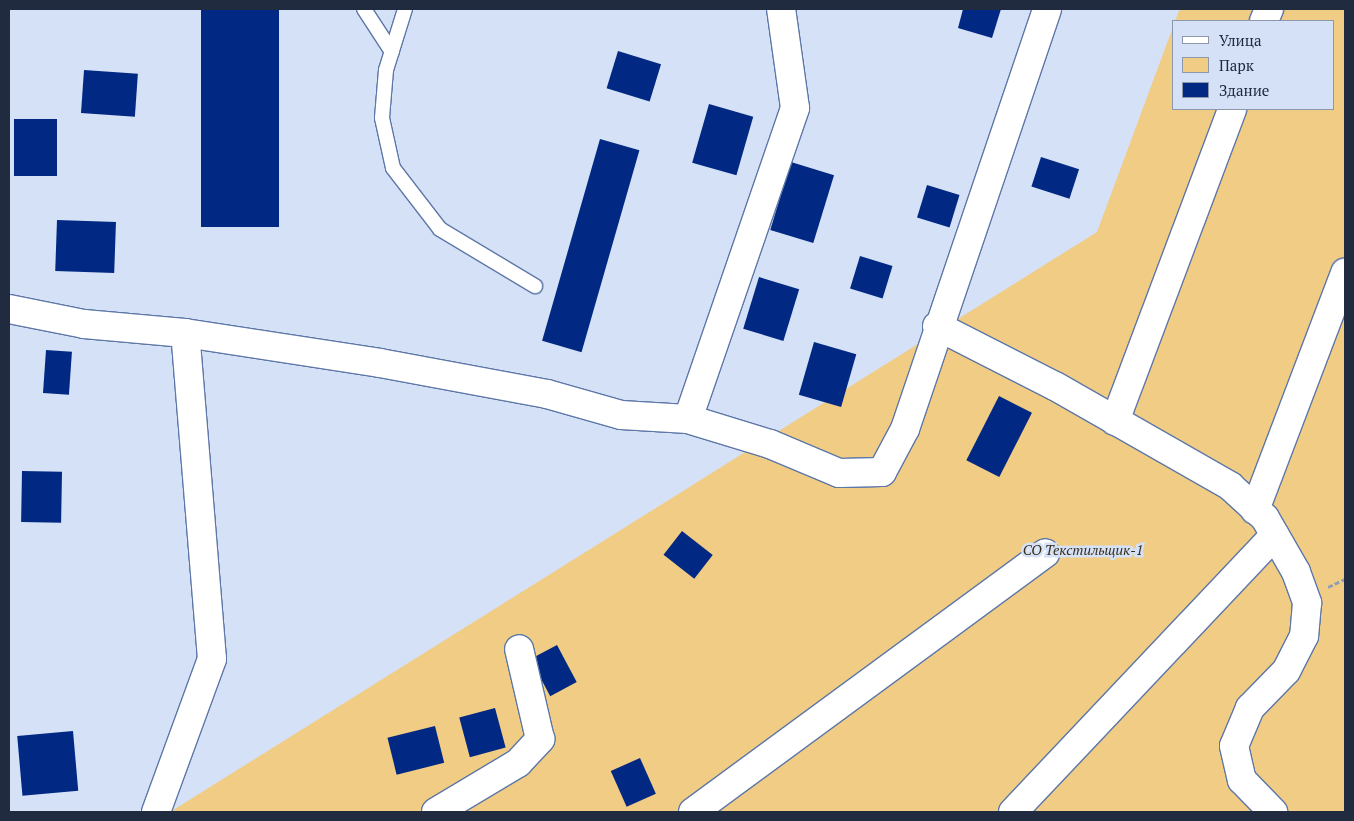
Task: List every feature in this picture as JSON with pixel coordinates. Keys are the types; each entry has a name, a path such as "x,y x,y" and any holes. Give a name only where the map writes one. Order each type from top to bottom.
{"street":[{"path":"688,419 795,108 781,9"},
{"path":"9,309 84,324 184,333 380,363 547,394 622,415 688,419 770,444 839,474 882,472 905,429 937,326 1047,9"},
{"path":"1115,421 1232,110"},
{"path":"1255,510 1345,273"},
{"path":"937,326 1115,421 1230,486 1255,510 1275,535 1296,572 1307,603 1304,636 1286,671 1240,724 1234,746 1242,780 1273,812"},
{"path":"156,812 212,659 184,333"},
{"path":"1013,812 1275,535"},
{"path":"693,812 1045,553"},
{"path":"436,812 518,763 540,739 519,649"}],"lane":[{"path":"364,9 392,52"},
{"path":"405,9 392,52 382,118 393,168 440,228 535,286"}],"green space":[{"name":"СО Текстильщик-1","path":"1180,9 1345,9 1345,812 170,812 1097,232 1172,30 1172,110 1334,110 1334,20 1175,20"}],"building":[{"path":"201,9 279,9 279,227 201,227"},
{"path":"963,9 1001,9 992,38 958,28"},
{"path":"618,51 661,64 650,101 607,88"},
{"path":"84,70 138,74 135,117 81,113"},
{"path":"709,104 753,117 736,175 692,163"},
{"path":"14,119 57,119 57,176 14,176"},
{"path":"600,139 639,150 582,352 542,341"},
{"path":"1041,157 1079,169 1069,199 1031,186"},
{"path":"791,162 834,175 813,243 770,230"},
{"path":"927,185 960,195 950,227 917,218"},
{"path":"57,220 116,222 114,273 55,271"},
{"path":"860,256 893,266 883,298 850,289"},
{"path":"759,277 799,289 783,341 743,329"},
{"path":"814,342 856,354 841,407 799,395"},
{"path":"46,350 72,352 69,395 43,393"},
{"path":"999,396 1032,413 999,477 966,460"},
{"path":"22,471 62,472 61,523 21,522"},
{"path":"682,531 713,555 694,579 664,555"},
{"path":"557,645 577,682 550,696 531,659"},
{"path":"495,708 506,748 470,757 459,718"},
{"path":"435,726 444,763 397,775 387,738"},
{"path":"73,731 78,791 22,796 17,736"},
{"path":"640,758 656,794 627,807 611,771"}]}
